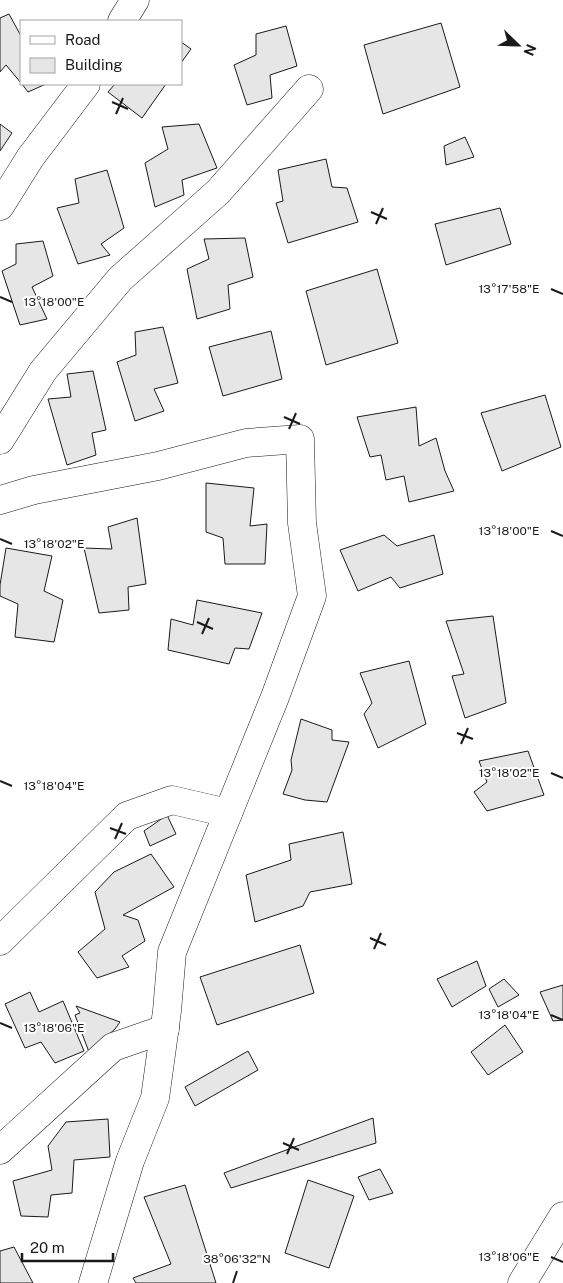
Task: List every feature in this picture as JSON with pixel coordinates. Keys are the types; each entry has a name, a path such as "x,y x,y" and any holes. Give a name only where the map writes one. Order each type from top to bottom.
{"street":[{"path":"123,20 135,0"},
{"path":"0,206 30,158 85,85"},
{"path":"0,440 43,371 120,279 218,192 309,89"},
{"path":"0,500 34,490 158,466 246,443 300,439 302,523 312,596 275,697 172,952 165,1029 155,1098 130,1161 93,1283"},
{"path":"0,941 127,816 172,800 228,814"},
{"path":"0,1150 113,1047 165,1029"},
{"path":"522,1283 563,1216"}],"building":[{"path":"9,14 20,34 20,82 6,65 0,72 0,18"},
{"path":"441,23 460,87 383,114 364,45"},
{"path":"286,26 297,66 270,75 272,98 247,105 234,65 256,55 256,34"},
{"path":"182,43 191,49 182,62"},
{"path":"23,85 44,85 28,92"},
{"path":"114,85 165,85 142,118 108,92"},
{"path":"0,124 12,133 0,151"},
{"path":"199,124 217,168 182,180 184,195 155,207 145,163 168,149 162,127"},
{"path":"465,137 474,157 446,165 444,146"},
{"path":"326,159 332,187 347,188 358,222 288,243 276,203 283,201 278,170"},
{"path":"107,170 124,228 101,244 110,255 78,264 57,208 79,203 75,179"},
{"path":"500,208 511,244 446,265 435,224"},
{"path":"245,238 253,277 228,285 230,309 197,319 187,269 209,259 204,239"},
{"path":"43,241 53,276 32,287 47,319 20,325 2,271 16,264 16,244"},
{"path":"377,269 398,343 326,365 306,291"},
{"path":"163,327 178,383 154,389 164,411 135,421 117,362 136,355 135,332"},
{"path":"271,331 282,379 223,396 209,347"},
{"path":"93,371 106,430 92,433 96,455 67,465 48,399 71,397 67,374"},
{"path":"545,395 561,447 502,471 481,413"},
{"path":"416,407 419,446 436,438 445,471 454,491 409,502 404,476 386,480 381,455 370,457 357,417"},
{"path":"206,483 254,488 250,526 267,524 265,564 225,564 223,538 206,532"},
{"path":"137,518 146,584 128,587 129,610 99,613 84,548 112,549 108,527"},
{"path":"384,535 397,546 434,535 443,574 400,588 391,577 358,591 340,550"},
{"path":"6,548 52,556 44,591 63,600 54,642 15,637 18,604 0,596"},
{"path":"197,600 262,613 249,649 235,648 229,664 168,650 171,619 193,625"},
{"path":"493,616 506,703 465,718 452,676 464,674 446,621"},
{"path":"409,661 426,724 378,748 364,714 372,703 360,673"},
{"path":"301,719 332,730 332,740 349,742 327,802 305,800 283,794 292,770 291,760"},
{"path":"528,751 544,795 487,811 474,792 487,782 479,761"},
{"path":"167,815 176,834 150,846 144,831"},
{"path":"343,832 352,884 310,892 303,906 255,922 246,875 291,860 289,844"},
{"path":"151,854 174,887 123,915 138,920 145,941 122,956 129,967 97,978 78,952 105,929 95,892 114,872"},
{"path":"300,945 314,993 217,1025 200,977"},
{"path":"477,961 486,986 452,1007 437,979"},
{"path":"504,979 519,995 498,1007 489,989"},
{"path":"563,985 563,1020 553,1021 540,992"},
{"path":"30,992 39,1012 63,1001 84,1051 55,1063 41,1042 25,1048 5,1004"},
{"path":"76,1006 120,1022 115,1029 89,1052 75,1015 80,1013"},
{"path":"505,1025 523,1052 488,1075 471,1052"},
{"path":"248,1051 258,1070 195,1106 185,1087"},
{"path":"373,1118 376,1143 231,1188 224,1173"},
{"path":"108,1119 110,1157 74,1160 72,1193 51,1195 48,1217 21,1216 13,1181 52,1170 48,1146 66,1122"},
{"path":"380,1169 393,1193 369,1200 358,1177"},
{"path":"308,1180 354,1196 329,1268 285,1253"},
{"path":"185,1185 216,1283 136,1283 133,1278 171,1264 144,1197"},
{"path":"14,1247 33,1283 0,1283 0,1251"}]}
